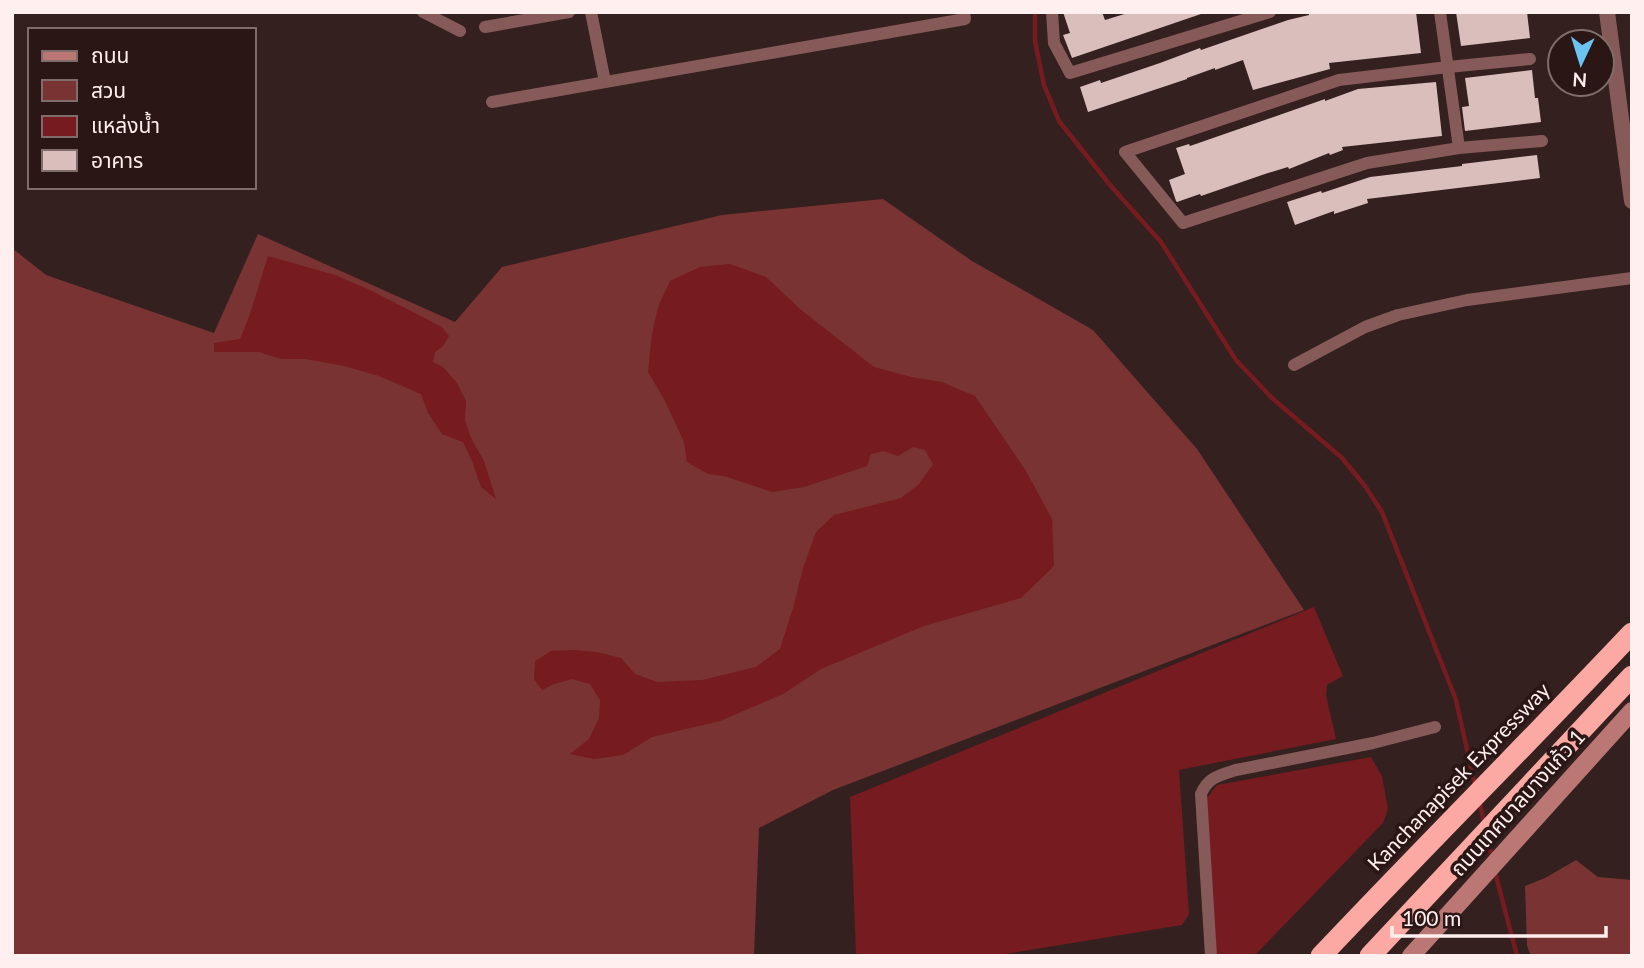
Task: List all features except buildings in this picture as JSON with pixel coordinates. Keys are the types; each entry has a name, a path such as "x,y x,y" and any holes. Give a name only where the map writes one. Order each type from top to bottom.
{"highway":[{"name":"Kanchanapisek Expressway","path":"1321,956 1632,633"},
{"path":"1370,956 1632,676"}],"main road":[{"name":"ถนนเทศบาลบางแก้ว 1","path":"1411,956 1632,711"}],"street":[{"path":"423,12 460,31"},
{"path":"485,27 569,12"},
{"path":"591,12 605,82"},
{"path":"492,102 965,19 964,12"},
{"path":"1052,12 1054,43 1070,73 1270,12"},
{"path":"1440,12 1459,148"},
{"path":"1607,12 1632,201"},
{"path":"1530,59 1339,80 1125,152 1183,223 1367,163 1459,148 1542,141"},
{"path":"1294,365 1365,327 1398,315 1467,300 1632,278"},
{"path":"1211,956 1201,794 1205,784 1217,776 1237,770 1373,743 1435,727"}],"green space":[{"path":"883,199 972,261 1093,330 1197,449 1304,610 833,790 759,828 754,956 12,956 12,248 46,275 214,333 258,234 455,322 502,267 722,215"},
{"path":"1576,860 1598,877 1632,880 1632,956 1531,956 1527,946 1525,886"}],"water":[{"path":"268,256 335,275 442,327 449,336 435,352 433,362 443,367 457,383 466,401 465,420 471,438 484,461 496,499 481,487 463,442 442,434 428,413 421,394 379,376 344,366 306,359 281,359 259,352 214,352 214,343 240,339"},
{"path":"730,264 766,277 800,309 874,367 942,382 975,396 1026,471 1052,519 1054,566 1021,598 924,626 821,669 783,694 720,721 652,737 623,755 594,759 570,754 589,739 599,718 600,700 590,684 572,679 542,690 534,679 535,661 551,651 597,652 621,658 635,674 657,682 702,680 756,667 780,649 816,532 834,515 901,498 919,484 933,464 925,450 913,447 898,456 884,451 871,454 867,466 804,487 772,492 724,476 708,474 687,462 684,442 648,372 652,334 658,307 670,281 700,267"},
{"path":"1314,607 1343,676 1327,685 1326,695 1336,739 1179,770 1189,914 1182,925 993,956 856,956 850,797"},
{"path":"1371,757 1382,776 1388,809 1383,823 1254,956 1216,956 1206,799 1217,785"}],"waterway":[{"path":"1035,12 1035,41 1044,85 1059,121 1110,185 1161,242 1236,360 1272,398 1342,458 1382,512 1456,700 1475,785"},
{"path":"1479,800 1484,822"},
{"path":"1488,841 1493,860"},
{"path":"1495,872 1517,956"}]}
